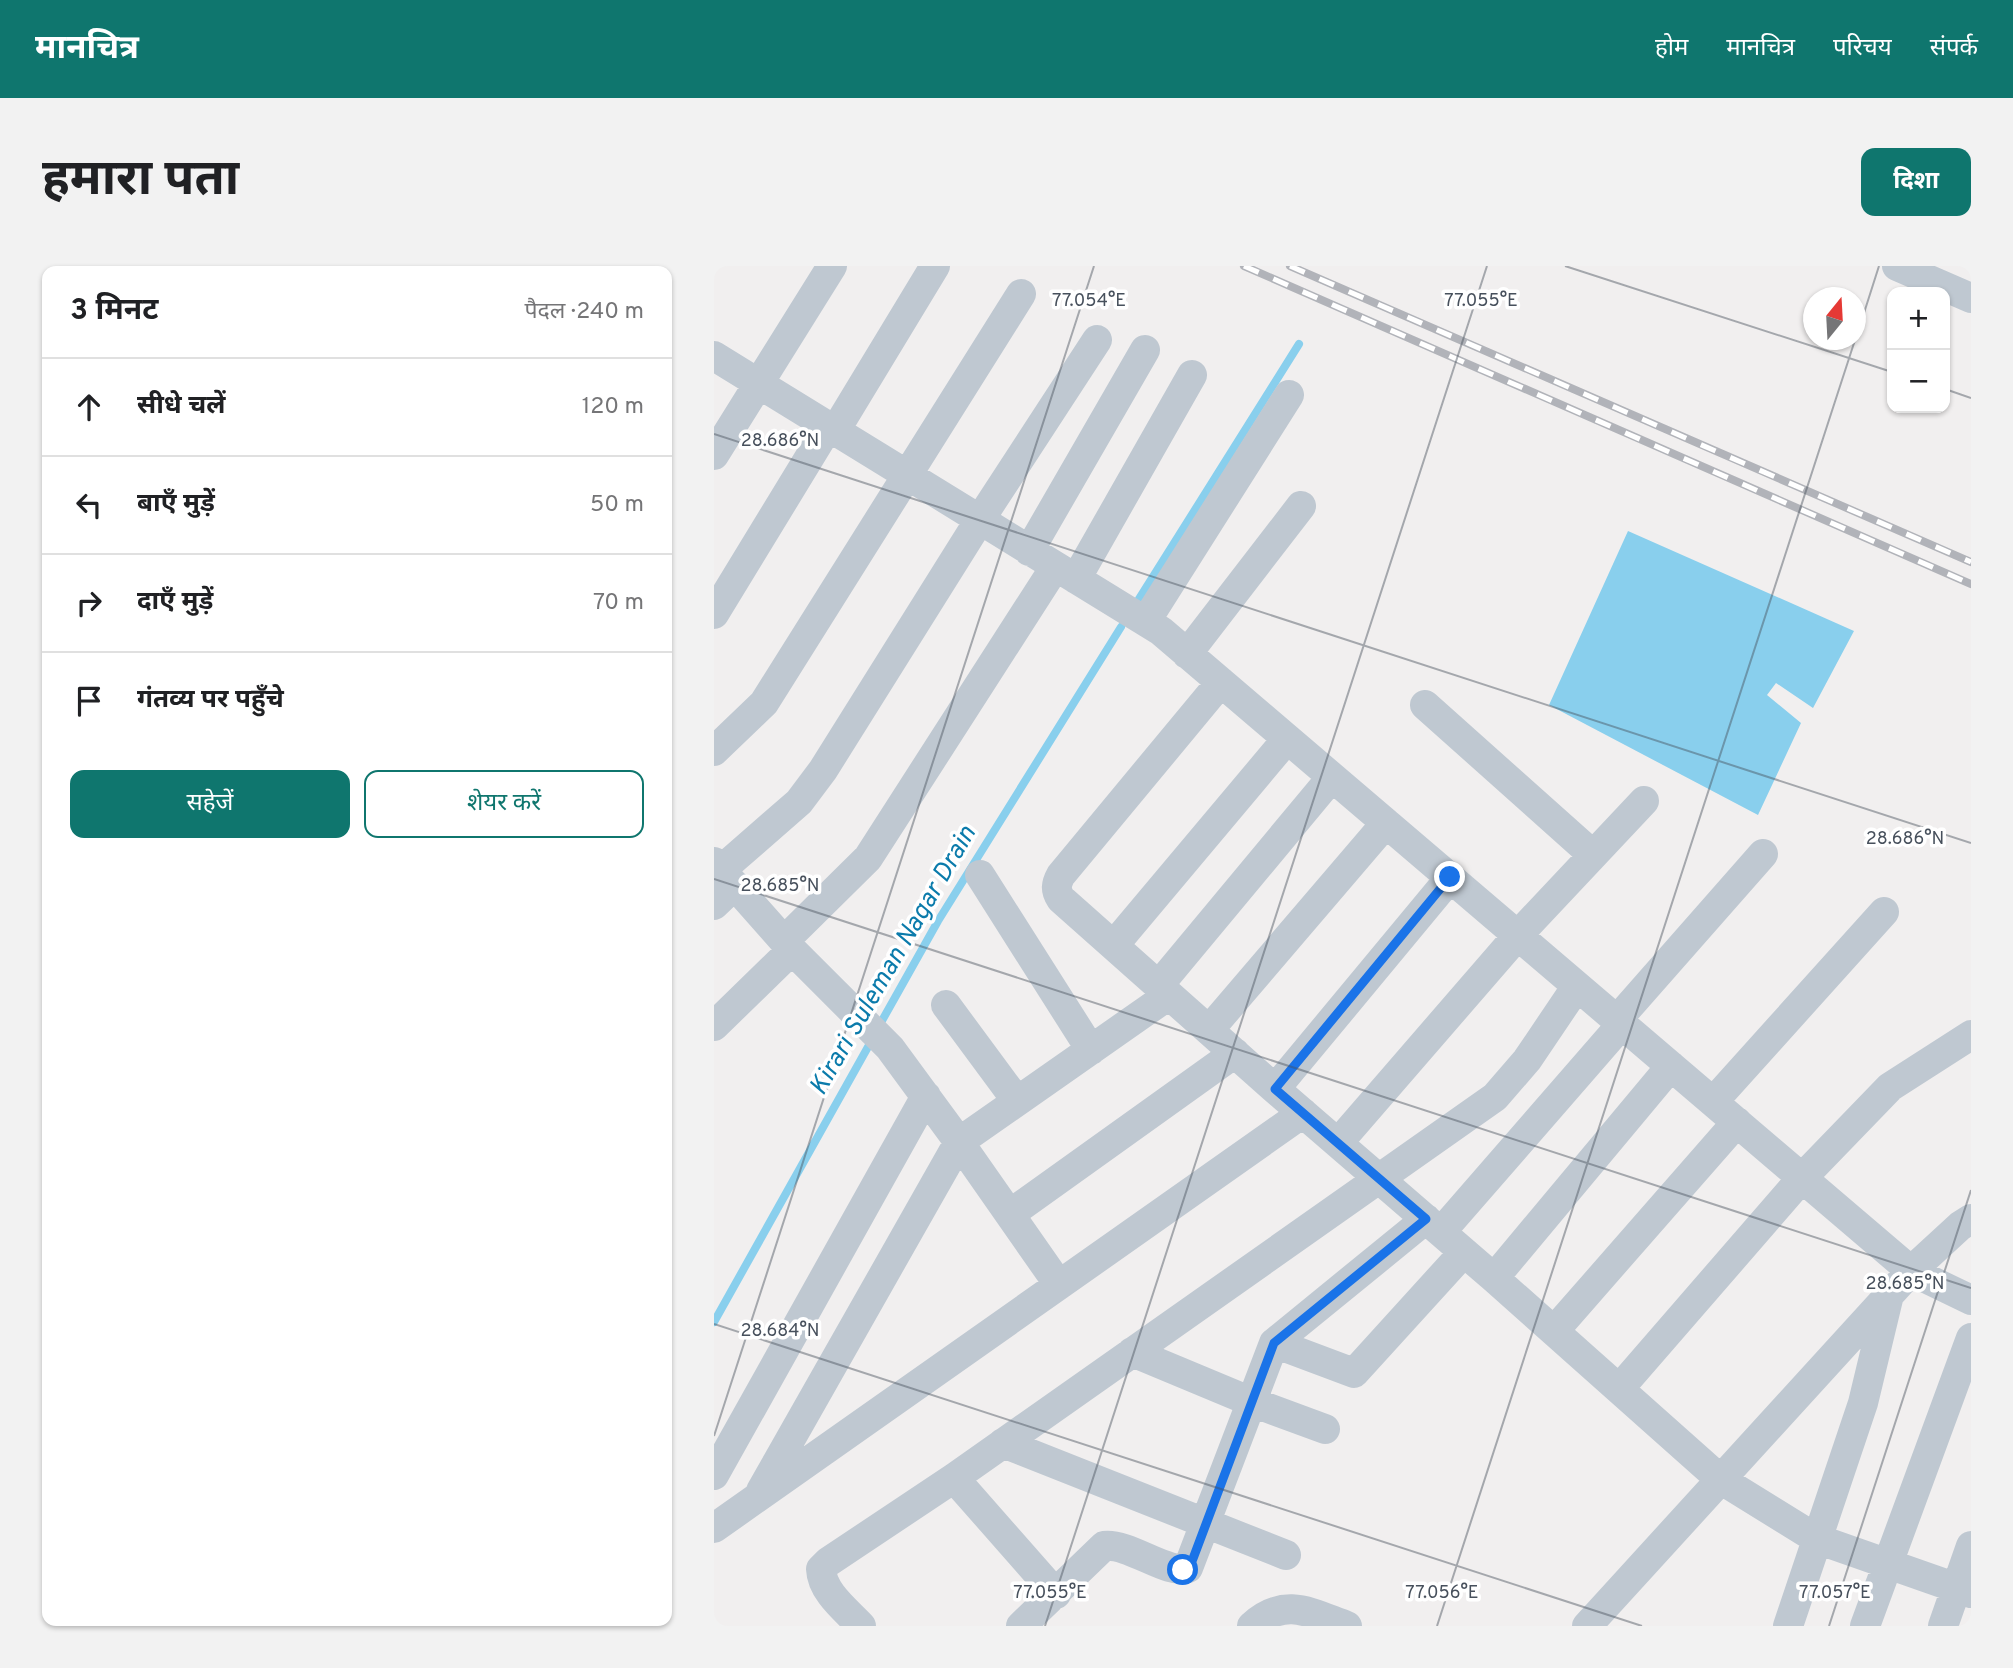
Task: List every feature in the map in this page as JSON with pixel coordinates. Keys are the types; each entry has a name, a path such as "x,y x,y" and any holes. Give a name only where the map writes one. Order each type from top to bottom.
{"street":[{"path":"714,455 832,266"},
{"path":"714,614 935,266"},
{"path":"1897,266 1971,298"},
{"path":"714,751 764,703 1021,294"},
{"path":"1059,1285 960,1142 890,1048 721,881 799,802 822,770 1097,340"},
{"path":"1029,551 1145,349"},
{"path":"714,356 1146,621 1187,653 1911,1271 1971,1300"},
{"path":"714,1026 868,858 1066,573 1192,374"},
{"path":"1146,621 1289,395"},
{"path":"1187,653 1301,506"},
{"path":"1221,682 1056,883 1061,899 1720,1479 1817,1539 1964,1590"},
{"path":"1425,705 1593,855"},
{"path":"1114,945 1287,739"},
{"path":"758,1497 960,1142 1091,1050 1164,990 1332,777"},
{"path":"1338,1143 1518,935 1644,801"},
{"path":"1209,1030 1386,823"},
{"path":"1021,1626 1104,1546 1122,1547 1177,1569 1188,1568 1274,1343 1434,1225 1620,1022 1763,854"},
{"path":"980,875 1091,1050"},
{"path":"1275,1089 1450,877"},
{"path":"1713,1102 1884,912"},
{"path":"860,1626 827,1588 822,1578 821,1569 828,1562 954,1478 1495,1097 1527,1060 1577,986"},
{"path":"946,1005 1017,1101"},
{"path":"1619,1389 1802,1178 1890,1087 1971,1035"},
{"path":"1010,1214 1235,1054"},
{"path":"1494,1278 1671,1066"},
{"path":"714,1475 926,1097"},
{"path":"714,1528 1303,1113"},
{"path":"1554,1331 1737,1122"},
{"path":"1587,1626 1911,1271 1971,1219"},
{"path":"1274,1343 1354,1373 1464,1252"},
{"path":"1788,1626 1863,1403 1888,1298"},
{"path":"1865,1626 1971,1338"},
{"path":"1132,1352 1325,1429"},
{"path":"1003,1443 1286,1555"},
{"path":"954,1478 1056,1594"},
{"path":"1943,1626 1964,1590 1971,1546"},
{"path":"1252,1626 1263,1616 1287,1608 1347,1626"}],"water":[{"path":"1628,531 1854,631 1813,708 1776,683 1767,695 1801,723 1758,815 1549,705"}],"waterway":[{"name":"Kirari Suleman Nagar Drain","path":"1139,599 1299,344"},
{"name":"Kirari Suleman Nagar Drain","path":"879,1026 938,921 1121,627"},
{"name":"Kirari Suleman Nagar Drain","path":"714,1322 873,1038"}],"railway":[{"path":"1244,266 1971,584"},
{"path":"1290,266 1971,562"}],"route":[{"path":"1183,1570 1191,1564 1274,1343 1426,1219 1275,1089 1450,877"}]}
